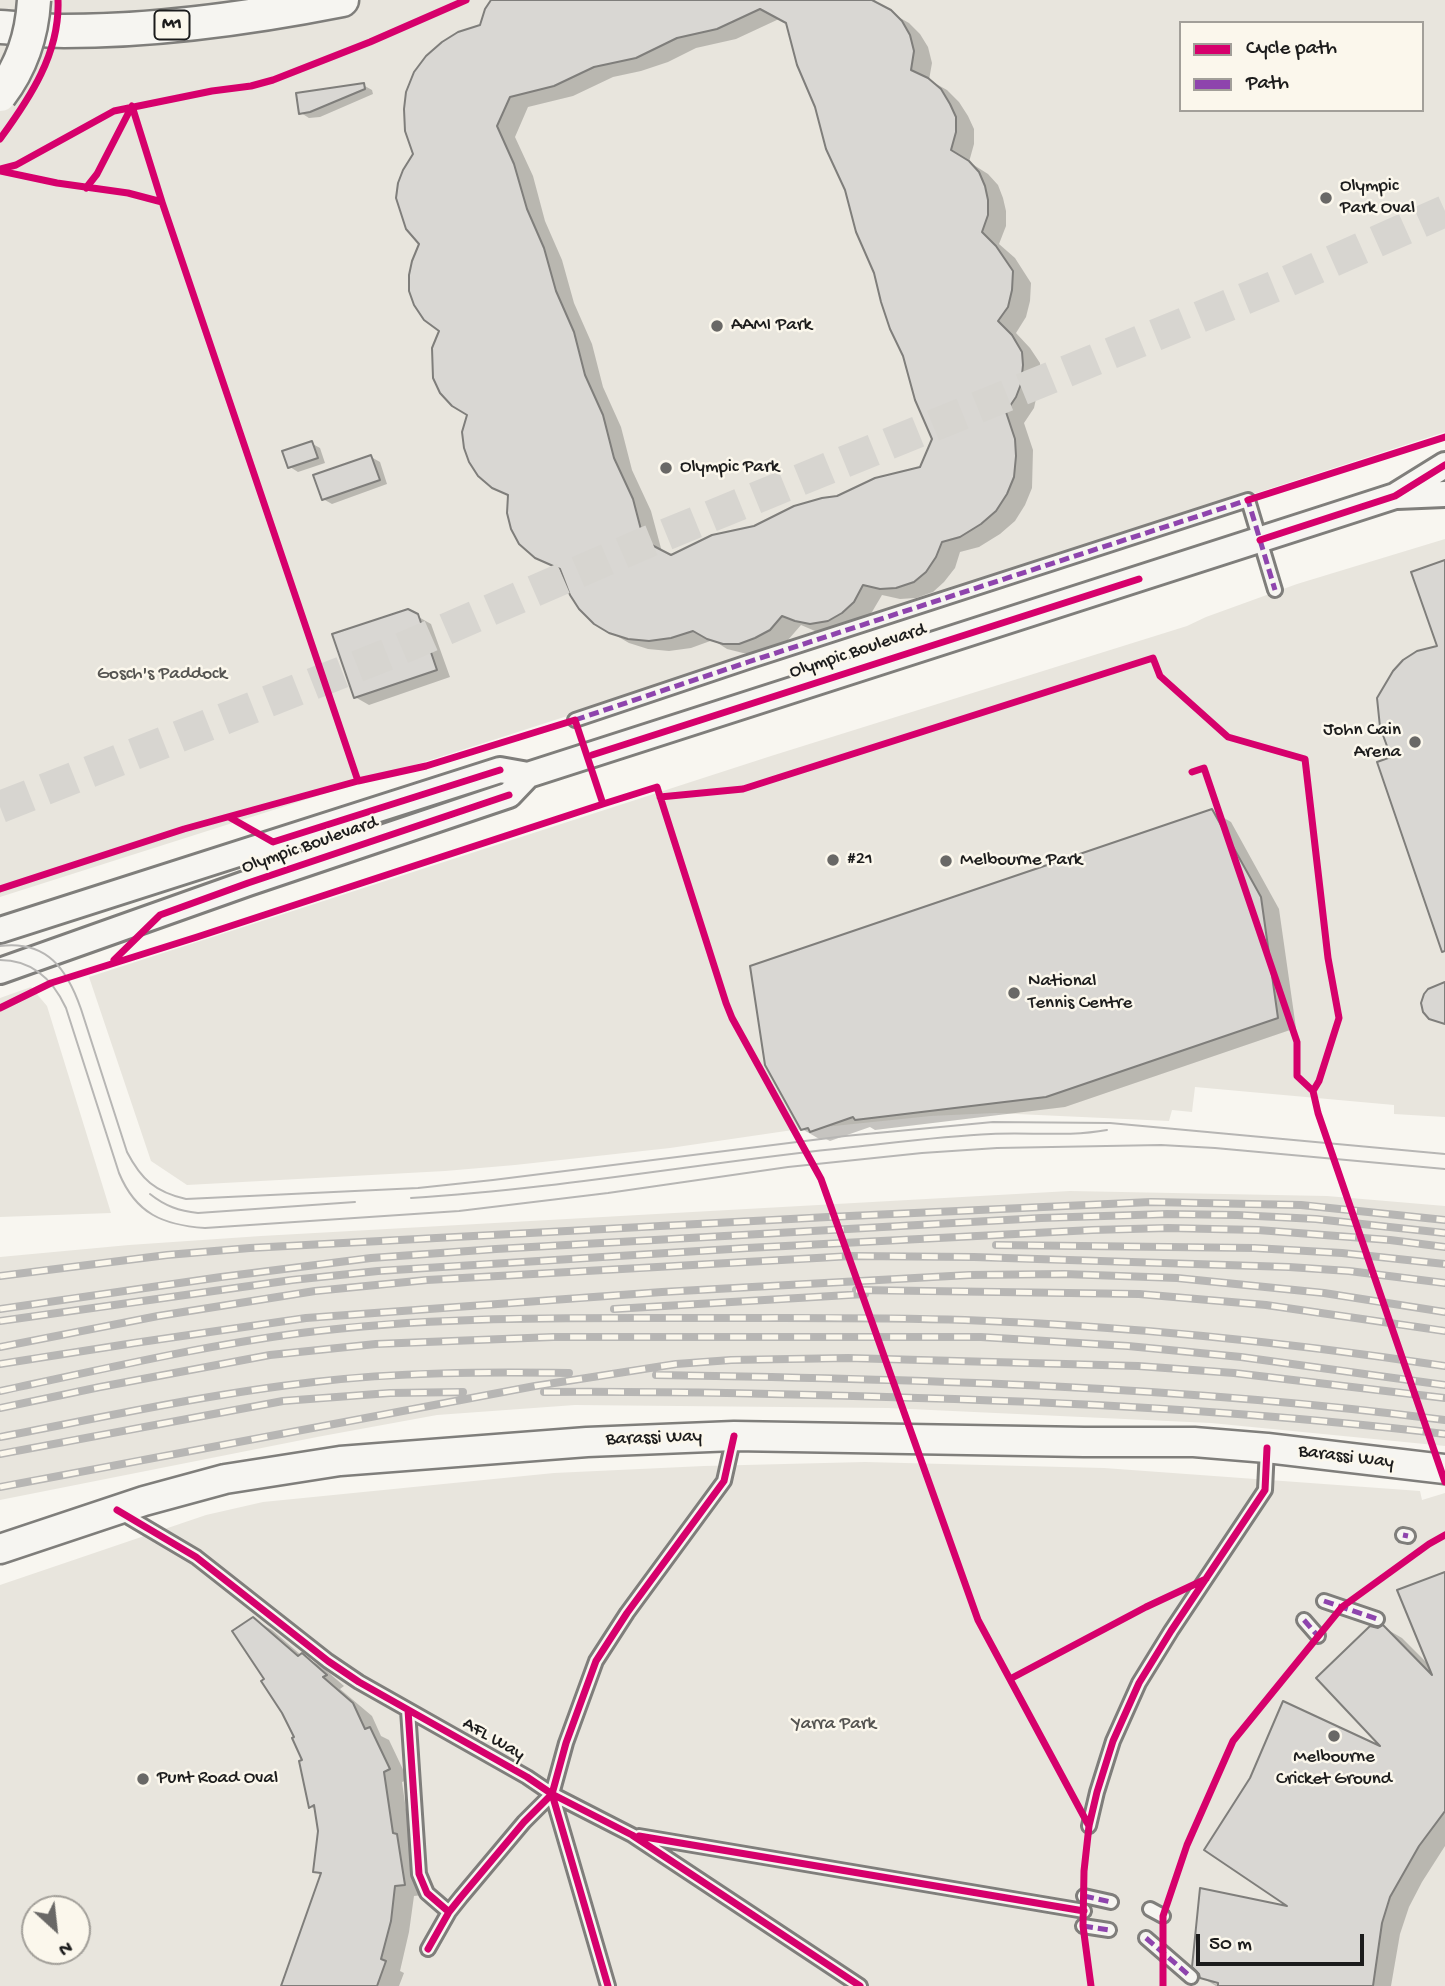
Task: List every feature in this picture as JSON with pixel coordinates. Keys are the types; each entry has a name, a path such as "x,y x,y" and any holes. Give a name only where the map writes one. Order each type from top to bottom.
{"highway":[{"path":"0,95 16,72 25,51 33,18 34,0"},
{"name":"M1","path":"0,27 63,31 157,26 278,13 342,0"}],"main road":[{"name":"Olympic Boulevard","path":"0,930 500,770 528,775 1260,540 1395,496 1445,465"},
{"name":"Olympic Boulevard","path":"1395,496 1445,494"},
{"name":"Olympic Boulevard","path":"0,971 248,883 509,795 528,775"},
{"name":"Barassi Way","path":"0,1549 170,1493 225,1479 340,1461 587,1442 734,1436 1194,1442 1445,1469"}],"street":[{"path":"575,720 1248,500 1275,590"},
{"path":"428,1949 449,1912 524,1822 552,1794 566,1743 596,1661 627,1613 724,1481 734,1436"},
{"path":"1089,1826 1113,1741 1139,1682 1265,1490 1267,1448"},
{"name":"AFL Way","path":"117,1510 196,1557 328,1661 359,1682 552,1794 632,1835 860,1986"},
{"path":"1324,1601 1377,1619"},
{"path":"1304,1620 1318,1636"},
{"path":"408,1710 419,1874 427,1893 449,1912"},
{"path":"552,1794 608,1986"},
{"path":"632,1835 1084,1911"},
{"path":"1084,1896 1111,1902"},
{"path":"1150,1909 1163,1916"},
{"path":"1083,1926 1109,1930"},
{"path":"1146,1938 1191,1977"}],"shaded area":[{"name":"Olympic Park","path":"0,0 1445,0 1445,432 0,897"},
{"name":"Melbourne Park","path":"1445,539 1445,1117 1394,1114 1394,1105 1195,1087 1192,1112 1172,1110 1169,1121 995,1113 931,1116 515,1165 187,1185 151,1161 89,977 771,756 1187,626 1297,584"},
{"path":"31,987 47,1006 111,1213 0,1217 0,998"},
{"path":"1070,1191 1327,1196 1445,1206 1445,1446 1211,1423 888,1408 575,1405 437,1415 0,1500 0,1257 261,1236"},
{"name":"Yarra Park","path":"865,1462 1104,1468 1420,1491 1422,1500 1445,1493 1445,1986 0,1986 0,1585 206,1515 263,1502 554,1473"}],"building":[{"path":"491,0 872,0 891,10 902,21 910,35 914,51 911,70 928,78 941,89 950,104 956,117 956,132 951,150 969,161 979,172 988,200 988,215 982,232 996,246 1013,271 1008,307 998,321 1012,335 1022,352 1023,365 1021,384 1006,412 1015,439 1014,477 996,511 960,537 942,542 926,572 914,582 896,588 880,589 863,585 854,602 828,621 810,624 782,616 770,630 739,644 723,644 693,631 649,641 628,639 609,633 594,624 570,595 560,569 535,558 519,544 507,513 508,495 492,488 478,476 469,462 462,432 467,415 452,406 440,393 433,378 432,348 439,331 424,320 409,291 409,275 419,244 406,229 396,198 403,170 413,154 405,131 406,92 414,72 426,56 458,32 480,25","holes":["760,9 786,23 797,65 815,107 826,149 845,190 856,232 874,273 890,329 903,356 915,400 932,439 920,467 875,478 837,496 794,506 754,526 712,535 671,555 644,541 633,499 614,458 603,415 585,375 574,332 556,291 544,248 527,209 514,164 497,126 510,97 554,86 594,67 636,58 677,38 717,29"]},
{"path":"364,83 365,89 299,114 296,93"},
{"path":"312,441 318,458 288,468 282,451"},
{"path":"371,455 380,480 322,500 313,475"},
{"name":"John Cain Arena","path":"1445,560 1445,951 1442,952 1377,762 1391,757 1380,727 1377,698 1403,660 1417,651 1437,646 1411,572"},
{"path":"408,609 418,614 437,670 354,698 332,634"},
{"name":"National Tennis Centre","path":"1212,809 1261,897 1278,1018 1046,1097 855,1120 853,1117 810,1132 808,1128 801,1130 765,1065 750,966"},
{"path":"1445,982 1445,1024 1429,1019 1423,1012 1421,1003 1428,989"},
{"name":"Melbourne Cricket Ground","path":"1445,1572 1445,1811 1419,1846 1390,1897 1382,1923 1373,1986 1218,1986 1218,1983 1200,1978 1192,1967 1200,1888 1287,1906 1204,1850 1250,1778 1283,1701 1380,1746 1316,1678 1370,1626 1378,1628 1383,1625 1432,1675 1397,1590"},
{"path":"253,1617 298,1656 302,1653 327,1675 323,1677 353,1703 365,1729 370,1727 390,1769 384,1772 393,1833 397,1834 405,1885 395,1886 391,1921 381,1959 386,1961 377,1986 281,1986 321,1873 313,1872 318,1831 314,1805 309,1808 299,1761 302,1760 292,1738 294,1737 261,1681 264,1679 232,1631"}],"tunnel":[{"path":"0,807 391,653 645,543 1288,281 1445,211"}],"tram line":[{"path":"0,946 31,948 53,960 62,970 81,1009 127,1152 150,1183 186,1199 418,1188 845,1136 993,1122 1110,1123 1445,1154"},
{"path":"0,960 32,968 55,989 66,1008 119,1173 126,1187 143,1208 176,1224 205,1228 459,1211 788,1167 997,1148 1161,1145 1445,1169"},
{"path":"411,1198 577,1182 798,1153 939,1138 1107,1130"},
{"path":"150,1194 173,1207 198,1213 355,1202"}],"railway":[{"path":"0,1276 167,1255 250,1248 1151,1202 1301,1205 1445,1220"},
{"path":"0,1309 371,1258 1041,1218 1237,1215 1316,1219 1445,1233"},
{"path":"0,1321 292,1280 378,1271 1092,1230 1258,1230 1445,1247"},
{"path":"996,1245 1254,1248 1342,1253 1445,1264"},
{"path":"0,1347 158,1316 315,1291 427,1280 852,1256 1289,1267 1349,1271 1445,1283"},
{"path":"0,1364 306,1318 662,1292 969,1275 1064,1274 1177,1278 1324,1293 1445,1312"},
{"path":"856,1290 1139,1294 1266,1305 1445,1331"},
{"path":"614,1309 865,1294"},
{"path":"0,1391 263,1338 399,1323 547,1318 864,1318 1086,1326 1206,1336 1445,1366"},
{"path":"0,1408 270,1355 376,1344 553,1337 981,1337 1128,1346 1241,1357 1445,1385"},
{"path":"0,1487 535,1386 676,1364 731,1360 848,1358 1138,1366 1234,1373 1445,1398"},
{"path":"0,1437 195,1399 314,1382 409,1374 569,1373"},
{"path":"656,1375 1051,1386 1249,1399 1445,1420"},
{"path":"0,1454 283,1401 390,1393 463,1392"},
{"path":"544,1392 778,1394 1050,1403 1248,1415 1445,1434"}],"marked path":[{"path":"575,720 1248,500 1275,590"},
{"path":"1403,1535 1408,1536"},
{"path":"1324,1601 1377,1619"},
{"path":"1304,1620 1318,1636"},
{"path":"1084,1896 1111,1902"},
{"path":"1083,1926 1109,1930"},
{"path":"1146,1938 1191,1977"}],"cycle path":[{"path":"0,139 41,74 54,38 58,0"},
{"path":"0,169 16,165 114,111 273,80 466,0"},
{"path":"132,106 162,202"},
{"path":"86,188 97,174 132,106"},
{"path":"0,171 57,183 128,193 162,202 358,781"},
{"path":"1248,500 1445,437"},
{"path":"1260,540 1395,496 1445,465"},
{"path":"592,755 1139,579"},
{"path":"660,797 743,789 1153,658 1160,676 1228,737 1305,759 1328,958 1339,1018 1319,1081 1313,1091"},
{"path":"0,889 184,829 358,781 426,766 575,720 603,804 657,787 726,1003 821,1179 978,1620 1089,1826"},
{"path":"1192,772 1204,768 1297,1042 1297,1076 1313,1091 1318,1113 1445,1482"},
{"path":"229,817 273,842 500,770"},
{"path":"114,960 160,915 509,795"},
{"path":"0,1008 51,983 603,804"},
{"path":"428,1949 449,1912 524,1822 552,1794 566,1743 596,1661 627,1613 724,1481 734,1436"},
{"path":"1091,1986 1083,1926 1084,1871 1089,1826 1113,1741 1139,1683 1265,1490 1267,1448"},
{"path":"117,1510 196,1557 328,1661 359,1682 527,1777 552,1794 632,1835 860,1986"},
{"path":"1163,1986 1163,1916 1187,1845 1233,1741 1342,1607 1445,1535"},
{"path":"1010,1679 1146,1607 1206,1579"},
{"path":"408,1710 419,1874 427,1893 449,1912"},
{"path":"552,1794 608,1986"},
{"path":"639,1836 1084,1911"}],"place":[{"name":"Olympic Park Oval","path":"1326,198"},
{"name":"AAMI Park","path":"717,326"},
{"name":"Olympic Park","path":"666,468"},
{"name":"John Cain Arena","path":"1415,742"},
{"name":"#21","path":"833,860"},
{"name":"Melbourne Park","path":"946,861"},
{"name":"National Tennis Centre","path":"1014,993"},
{"name":"Melbourne Cricket Ground","path":"1334,1736"},
{"name":"Punt Road Oval","path":"143,1779"}],"park label":[{"name":"Gosch's Paddock","path":"162,675"}]}
